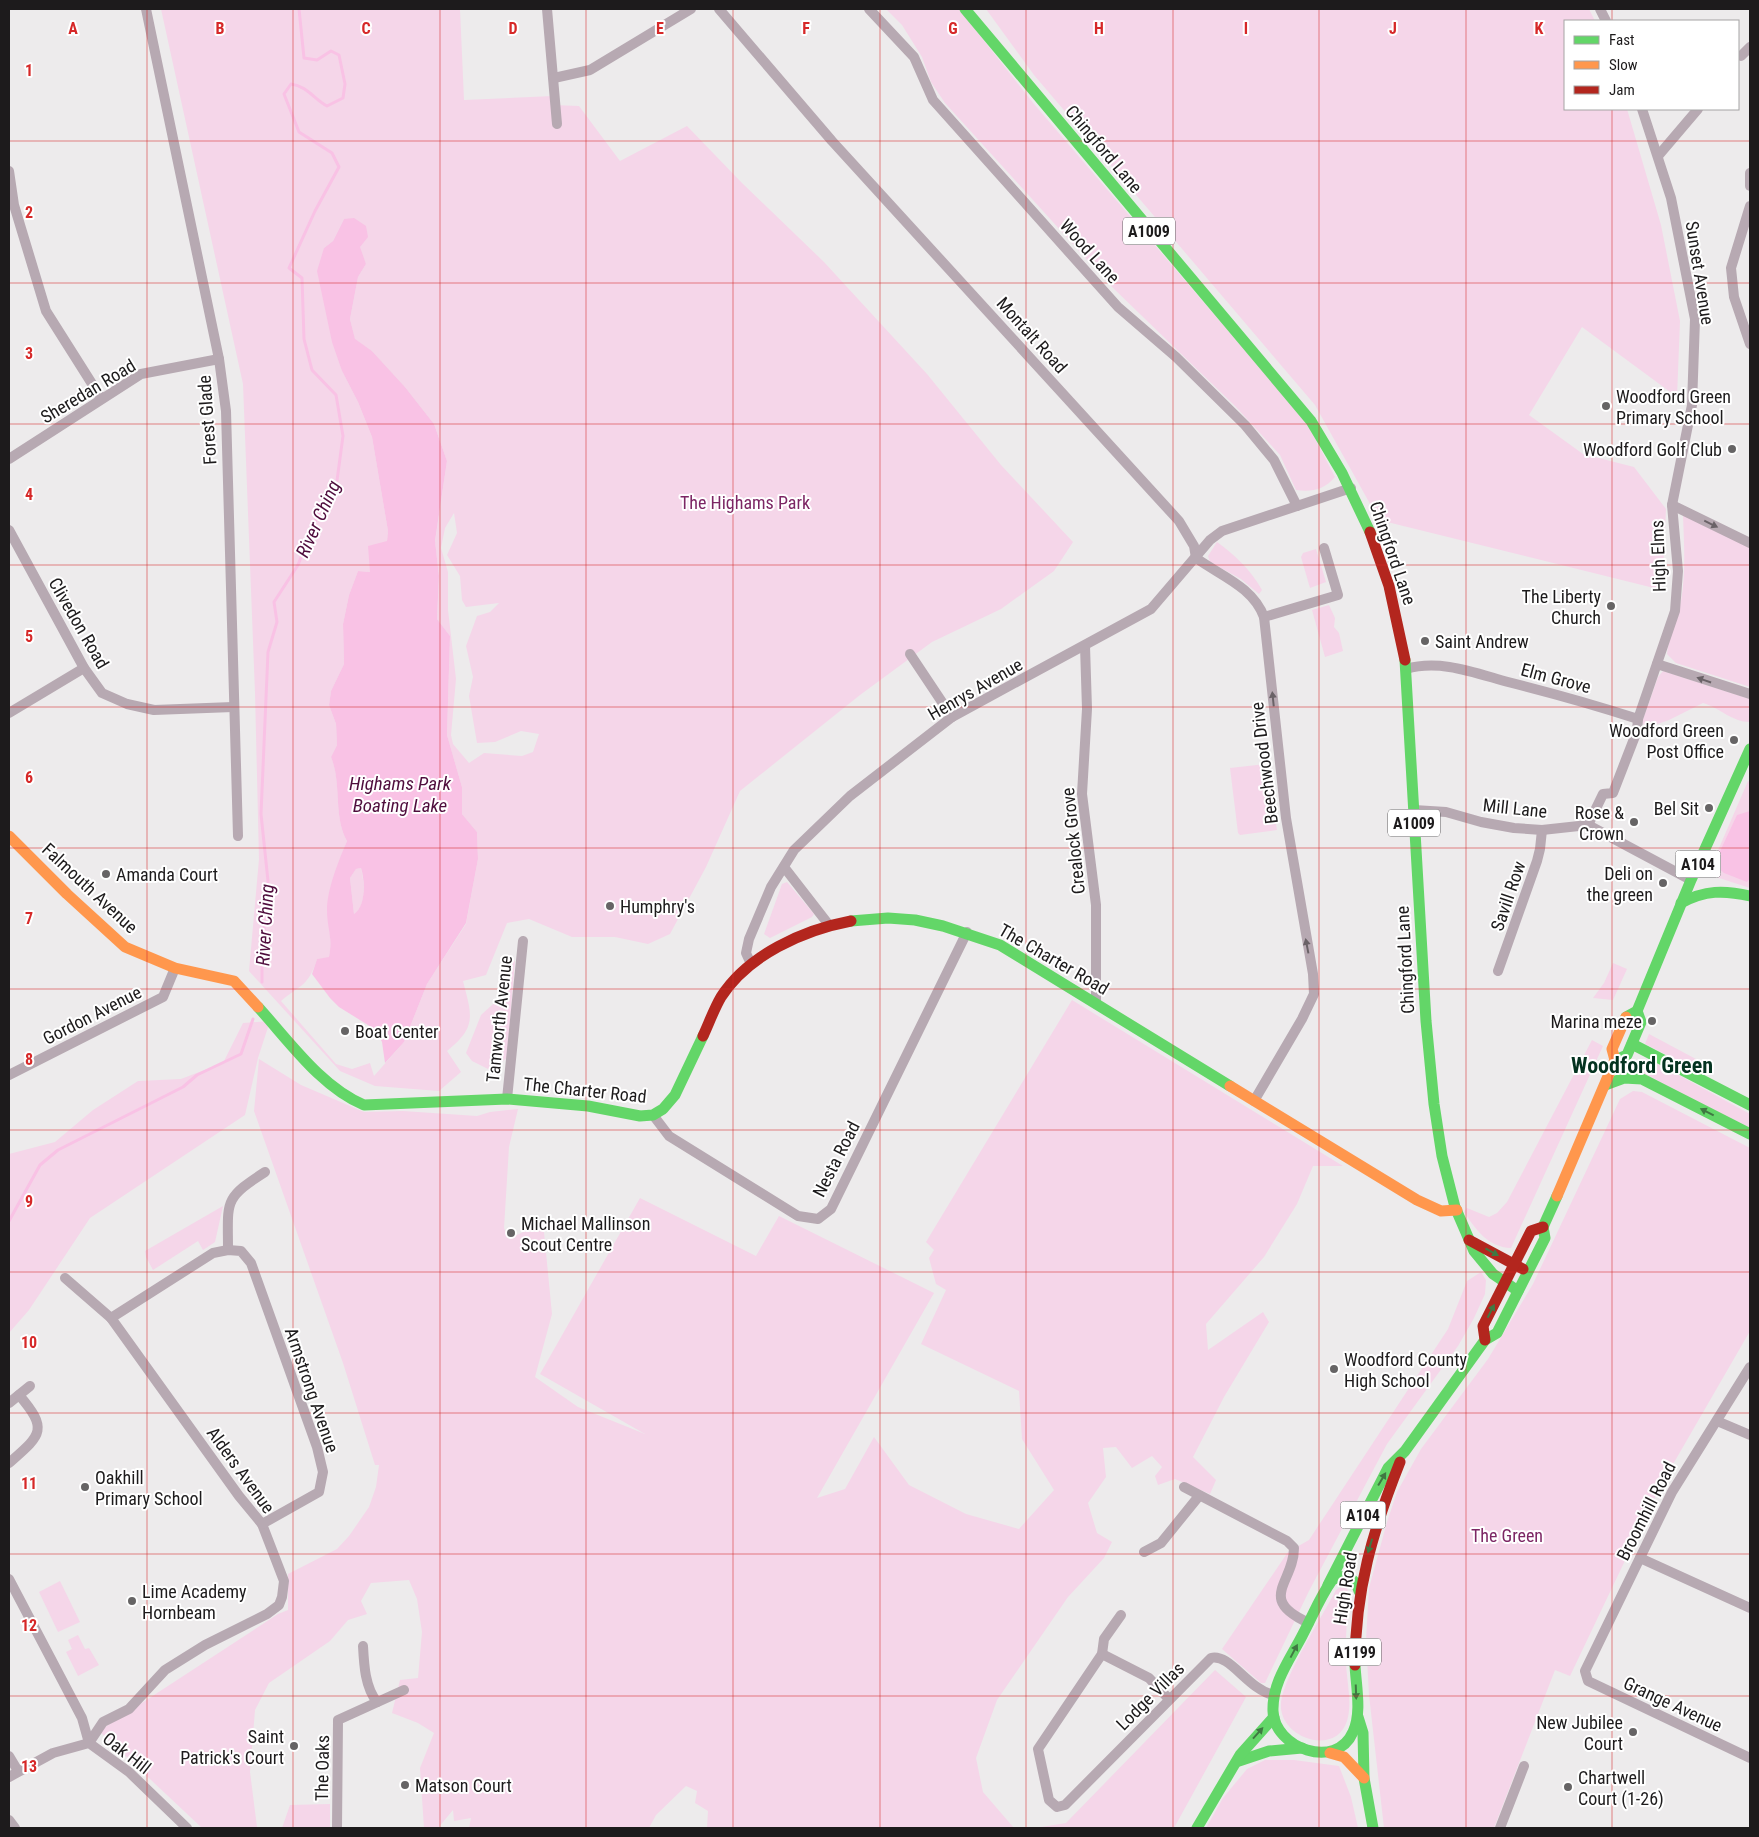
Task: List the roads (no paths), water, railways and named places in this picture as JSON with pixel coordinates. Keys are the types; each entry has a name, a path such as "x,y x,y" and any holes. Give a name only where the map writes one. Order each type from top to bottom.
{"main road":[{"name":"Chingford Lane","path":"965,9 1311,421 1332,453 1363,513 1379,556 1395,609 1406,669 1436,1126 1457,1210 1469,1240 1485,1266 1505,1284 1518,1291"},
{"name":"A104","path":"1404,1451 1485,1340 1497,1332 1545,1238 1543,1227 1615,1060 1612,1049 1622,1025 1626,1017 1636,1011 1691,880 1747,764 1750,749"},
{"name":"Falmouth Avenue","path":"9,836 66,894 125,947 175,968 234,982 238,985"},
{"path":"1681,903 1707,890 1724,890 1750,896"},
{"name":"The Charter Road","path":"238,985 317,1071 350,1099 364,1105 507,1099 527,1103 598,1108 635,1115 653,1115 669,1105 724,993 751,964 792,940 829,925 863,918 918,920 967,932 1000,945 1429,1206 1441,1211 1457,1210"},
{"name":"A104","path":"1615,1060 1627,1055 1632,1044 1641,1022 1636,1011"},
{"path":"1632,1044 1750,1105"},
{"path":"1604,1085 1624,1078 1642,1079 1750,1134"},
{"name":"A104","path":"1485,1340 1484,1326 1514,1264 1531,1231 1543,1227"},
{"path":"1469,1240 1528,1271"},
{"name":"High Road","path":"1328,1585 1376,1489 1388,1468 1404,1451"},
{"name":"High Road","path":"1357,1713 1356,1633 1359,1591 1376,1526 1404,1451"},
{"path":"1328,1585 1336,1577 1347,1576 1356,1582 1359,1591"},
{"name":"A104","path":"1274,1717 1274,1695 1281,1676 1328,1585"},
{"path":"1330,1753 1338,1750 1350,1740 1357,1721 1357,1713"},
{"name":"A1199","path":"1357,1713 1363,1733 1364,1778 1373,1828"},
{"path":"1198,1828 1225,1780 1248,1745 1274,1717 1281,1734 1302,1748"},
{"path":"1238,1761 1269,1752 1302,1748 1330,1753 1348,1761 1364,1778"}],"street":[{"name":"Forest Glade","path":"146,9 218,359 226,411 238,836"},
{"path":"547,9 557,124"},
{"path":"554,78 590,70 691,9"},
{"name":"Montalt Road","path":"719,9 832,141 1179,521 1194,546 1196,558"},
{"name":"Wood Lane","path":"868,9 914,57 933,100 1118,307 1176,357 1245,425 1274,460 1297,506"},
{"path":"1741,56 1750,47"},
{"name":"Sunset Avenue","path":"1642,110 1671,198 1695,319 1692,405 1672,505"},
{"path":"1658,156 1697,110"},
{"path":"9,172 14,205 46,311 101,398"},
{"path":"1750,173 1750,186"},
{"path":"1749,338 1734,297 1731,268 1750,206"},
{"name":"Sheredan Road","path":"9,459 141,374 218,359"},
{"path":"1196,558 1210,540 1222,530 1350,488"},
{"path":"1672,505 1750,543"},
{"name":"High Elms","path":"1588,824 1603,794 1613,793 1637,731 1638,719 1675,611 1678,571 1672,505"},
{"name":"Clivedon Road","path":"9,530 84,668 102,693 127,704 154,710 233,706"},
{"path":"1264,617 1338,596 1324,548"},
{"name":"Beechwood Drive","path":"1196,558 1240,586 1259,606 1264,617 1286,818 1313,974 1314,994 1302,1019 1254,1101"},
{"name":"Henrys Avenue","path":"751,964 746,953 748,939 771,887 794,850 850,796 952,717 1151,609 1196,558"},
{"name":"Crealock Grove","path":"1085,646 1087,710 1082,794 1096,905 1096,1004"},
{"path":"910,654 952,717"},
{"path":"1657,664 1750,694"},
{"name":"Elm Grove","path":"1406,669 1422,666 1454,668 1572,698 1638,719"},
{"path":"9,713 84,668"},
{"name":"Mill Lane","path":"1414,810 1446,812 1481,822 1542,830 1588,824"},
{"path":"1588,824 1691,880"},
{"name":"Savill Row","path":"1498,971 1537,861 1542,830"},
{"path":"784,867 829,925"},
{"name":"Nesta Road","path":"653,1115 669,1136 798,1216 818,1219 830,1209 967,932"},
{"name":"Tamworth Avenue","path":"507,1099 523,941"},
{"name":"Gordon Avenue","path":"9,1075 163,997 175,968"},
{"path":"111,1318 213,1254 228,1250 230,1200 239,1188 266,1172"},
{"name":"Armstrong Avenue","path":"228,1250 241,1252 251,1263 317,1447 323,1472 319,1492 262,1524"},
{"name":"Alders Avenue","path":"65,1278 111,1318 239,1496 262,1524 284,1581 279,1605 267,1614 205,1645 165,1670 130,1709 103,1722 89,1743"},
{"name":"Broomhill Road","path":"1584,1676 1672,1492 1750,1367"},
{"path":"9,1403 30,1386"},
{"path":"9,1464 30,1444 38,1433 39,1425 35,1413 19,1395"},
{"path":"1717,1421 1750,1436"},
{"path":"1184,1487 1287,1540 1294,1548 1280,1594 1285,1608 1309,1623"},
{"path":"1144,1552 1161,1544 1199,1496"},
{"path":"1640,1558 1750,1608"},
{"path":"9,1579 82,1718 89,1743"},
{"path":"1121,1615 1104,1639 1102,1654 1149,1678 1169,1699"},
{"path":"363,1646 370,1694 377,1702"},
{"name":"Lodge Villas","path":"1102,1654 1038,1749 1049,1800 1057,1807 1065,1805 1212,1658 1217,1657 1229,1661 1244,1679 1260,1690 1274,1695"},
{"name":"Grange Avenue","path":"1584,1676 1588,1681 1750,1758"},
{"name":"The Oaks","path":"337,1828 338,1720 404,1690"},
{"name":"Oak Hill","path":"9,1777 53,1753 89,1743 129,1772 186,1828"},
{"path":"9,1756 18,1771"},
{"path":"1500,1828 1524,1766"},
{"path":"9,1820 16,1828"}],"water":[{"name":"Highams Park Boating Lake","path":"354,218 366,226 368,237 360,247 366,264 358,277 350,319 355,339 372,351 405,387 434,424 447,461 435,541 439,576 437,619 450,636 447,735 462,787 462,814 477,832 478,859 466,923 427,984 404,1042 385,1063 382,1042 376,1030 339,1007 312,974 317,959 329,957 330,938 327,910 329,893 347,841 340,821 336,778 331,757 337,745 336,724 329,705 331,691 344,664 343,624 349,595 358,571 370,572 368,546 387,541 388,531 372,437 358,402 342,371 332,342 317,271 324,248 333,241 344,219","holes":["361,868 364,886 363,900 358,911 354,914 350,878 356,869"]},
{"path":"1750,811 1750,878 1747,882 1724,873 1714,864 1737,815"}],"waterway":[{"name":"River Ching","path":"262,982 262,954 268,881 261,814 268,652 277,622 274,602 298,565 324,499 336,488 343,436 336,395 312,370 304,339 302,278 289,268 315,211 339,167 332,153 299,132 284,94 291,84 297,85 327,106 343,98 345,84 339,55 331,51 317,60 304,58 299,9"},
{"name":"River Ching","path":"9,1221 40,1165 58,1150 183,1087 197,1075 241,1054 253,1019"}],"place":[{"name":"Woodford Green Primary School","path":"1606,406"},
{"name":"Woodford Golf Club","path":"1732,449"},
{"name":"The Liberty Church","path":"1611,606"},
{"name":"Saint Andrew","path":"1425,641"},
{"name":"Woodford Green Post Office","path":"1734,740"},
{"name":"Bel Sit","path":"1709,808"},
{"name":"Rose & Crown","path":"1634,822"},
{"name":"Amanda Court","path":"106,874"},
{"name":"Deli on the green","path":"1663,883"},
{"name":"Humphry's","path":"610,906"},
{"name":"Marina meze","path":"1652,1021"},
{"name":"Boat Center","path":"345,1031"},
{"name":"Michael Mallinson Scout Centre","path":"511,1233"},
{"name":"Woodford County High School","path":"1334,1369"},
{"name":"Oakhill Primary School","path":"85,1487"},
{"name":"Lime Academy Hornbeam","path":"132,1601"},
{"name":"New Jubilee Court","path":"1633,1732"},
{"name":"Saint Patrick's Court","path":"294,1746"},
{"name":"Matson Court","path":"405,1785"},
{"name":"Chartwell Court (1-26)","path":"1568,1787"}],"district":[{"name":"Woodford Green","path":"1642,1065"}],"park label":[{"name":"The Highams Park","path":"745,502"},
{"name":"The Green","path":"1507,1535"}]}
